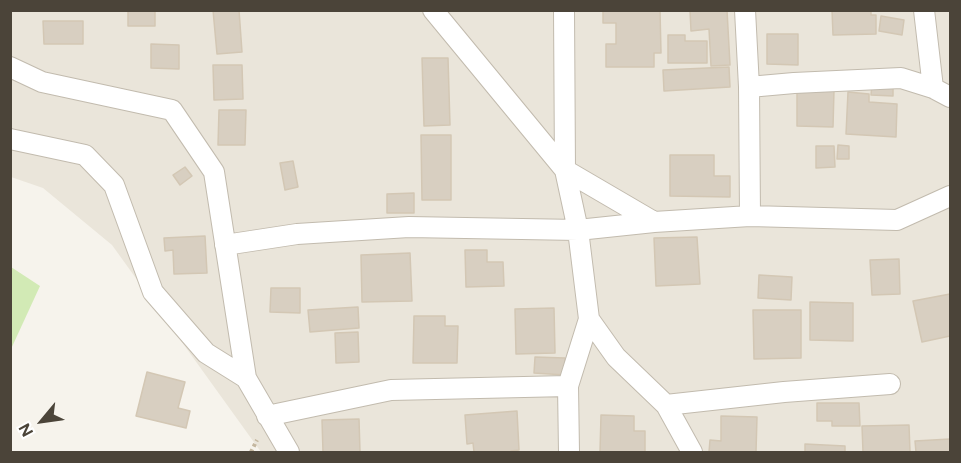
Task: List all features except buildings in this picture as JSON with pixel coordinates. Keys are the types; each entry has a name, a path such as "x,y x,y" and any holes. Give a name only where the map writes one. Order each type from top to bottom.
{"street":[{"path":"433,10 565,170 654,222"},
{"path":"564,10 565,170 578,230 589,319 568,386 569,453"},
{"path":"745,10 749,87 750,216"},
{"path":"924,10 933,88"},
{"path":"10,67 42,82 172,110 214,172 246,378 290,453"},
{"path":"749,87 795,82 901,78 933,88 951,97"},
{"path":"10,139 85,155 114,185 153,292 206,353 246,378"},
{"path":"225,245 297,234 409,227 578,230 654,222 750,216 897,220 951,196"},
{"path":"589,319 616,357 666,405 692,453"},
{"path":"666,405 784,392 890,384"},
{"path":"267,416 391,390 568,386"}],"shaded area":[{"path":"11,11 950,11 950,452 261,452 112,245 43,188 11,177"}],"green space":[{"path":"11,267 40,286 11,349"}]}
